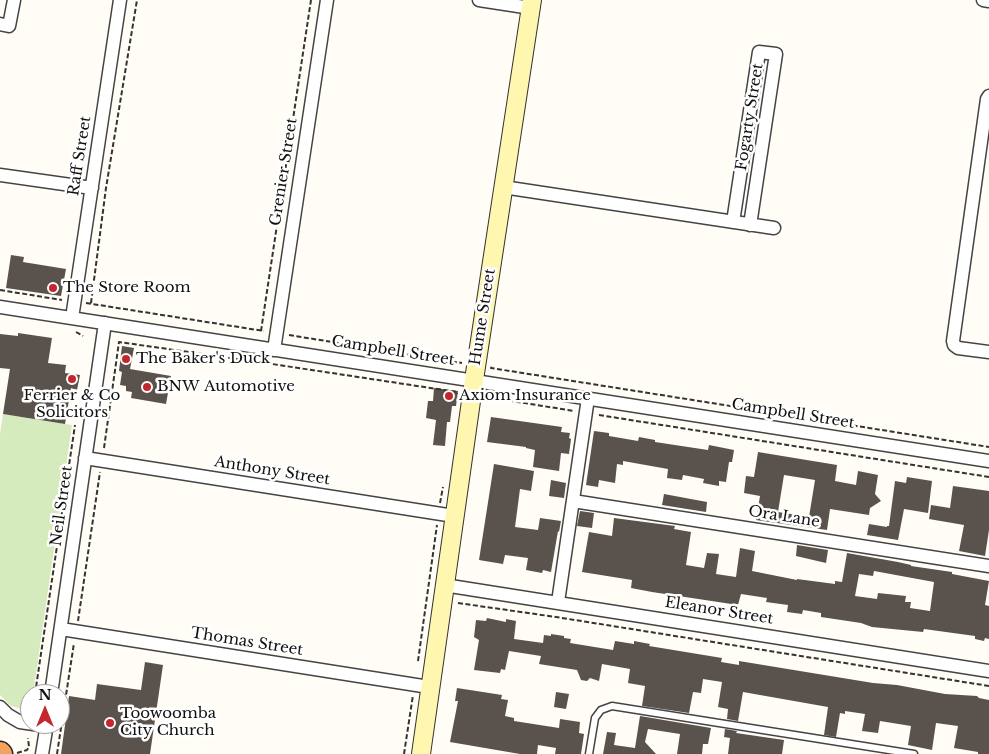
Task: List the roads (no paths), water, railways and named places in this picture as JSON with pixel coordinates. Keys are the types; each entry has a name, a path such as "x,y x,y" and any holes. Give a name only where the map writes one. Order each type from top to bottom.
{"street":[{"path":"0,24 9,26 14,0"},
{"name":"Raff Street","path":"72,318 120,0"},
{"name":"Grenier Street","path":"274,350 327,0"},
{"path":"478,0 531,4"},
{"path":"982,0 989,1"},
{"name":"Hume Street","path":"421,754 454,516 531,4"},
{"name":"Fogarty Street","path":"733,222 759,52 776,54 750,225"},
{"path":"989,96 952,340 958,348 989,352"},
{"path":"0,175 92,188"},
{"path":"503,187 774,228"},
{"name":"Campbell Street","path":"0,307 989,461"},
{"name":"Neil Street","path":"53,684 105,323"},
{"path":"558,602 588,398"},
{"name":"Anthony Street","path":"85,458 454,516"},
{"name":"Ora Lane","path":"573,501 989,566"},
{"name":"Eleanor Street","path":"444,585 989,671"},
{"name":"Thomas Street","path":"61,629 429,687"},
{"path":"0,707 8,715 20,722"},
{"path":"42,754 45,734"}],"lane":[{"path":"589,754 595,718 601,710 612,706 914,754"}],"place":[{"name":"The Store Room","path":"53,288"},
{"name":"The Baker's Duck","path":"126,359"},
{"name":"Ferrier & Co Solicitors","path":"72,379"},
{"name":"BNW Automotive","path":"147,387"},
{"name":"Axiom Insurance","path":"449,396"},
{"name":"Toowoomba City Church","path":"110,723"}]}
